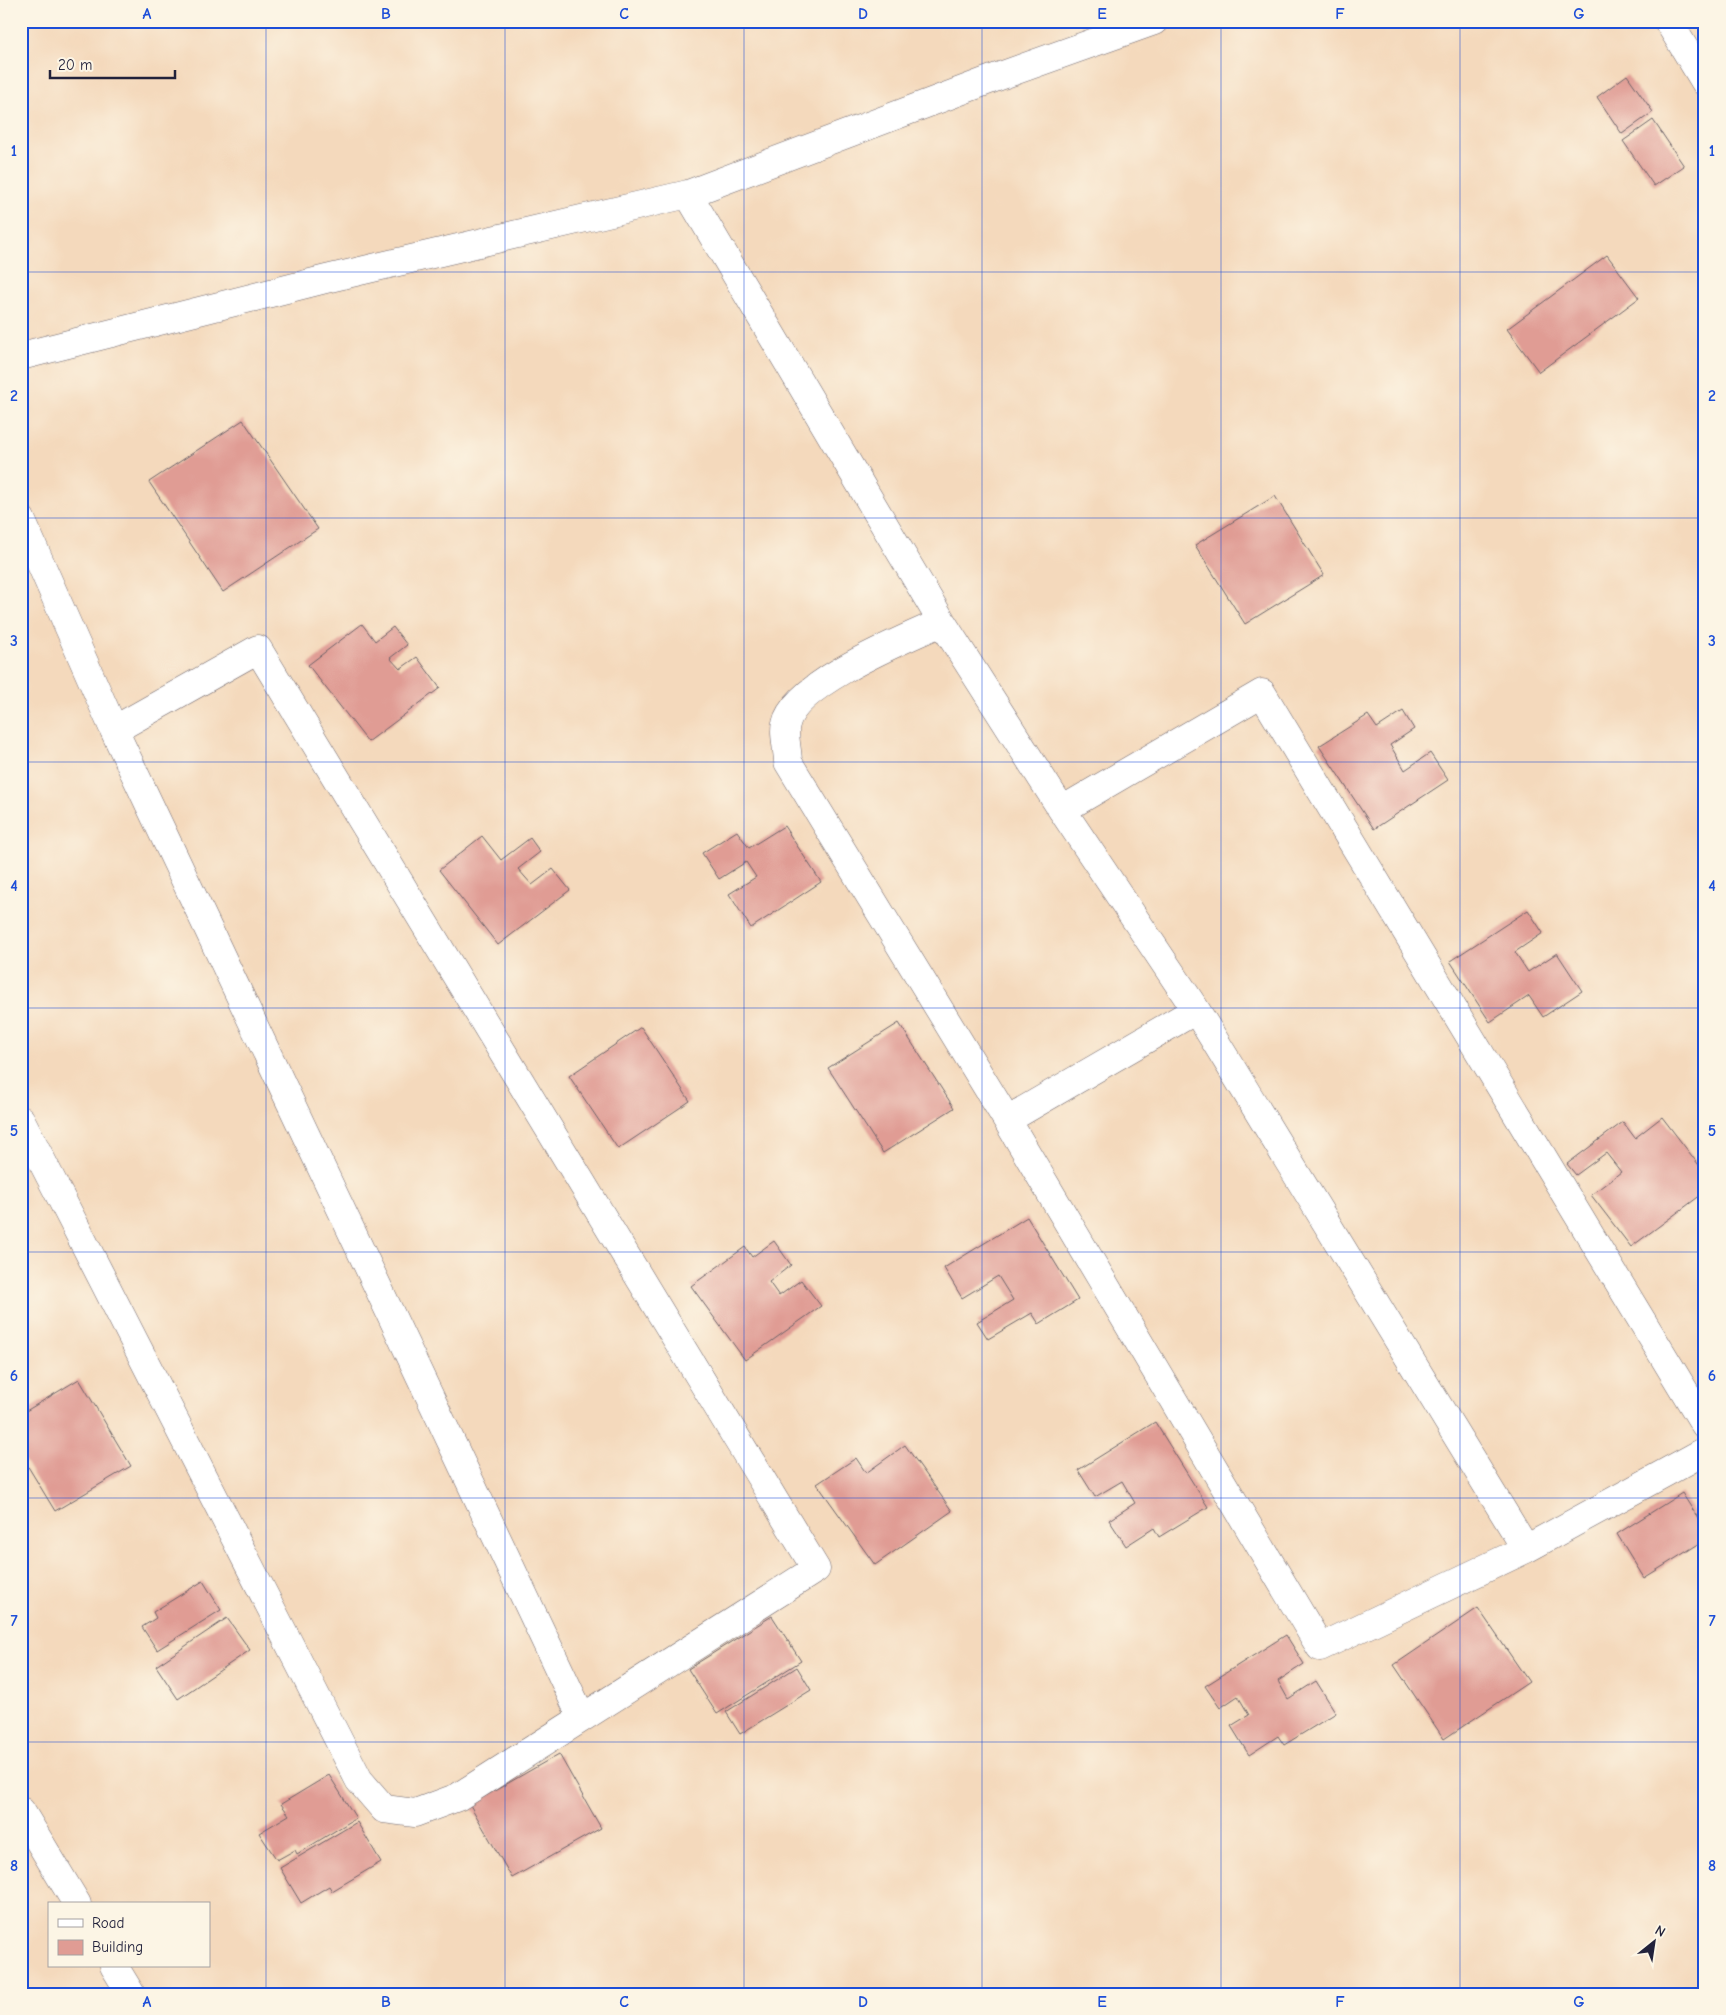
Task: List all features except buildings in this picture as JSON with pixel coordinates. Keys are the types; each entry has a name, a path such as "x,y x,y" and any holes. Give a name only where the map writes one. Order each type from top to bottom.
{"street":[{"path":"21,356 326,279 688,194 1154,21"},
{"path":"1668,21 1705,82"},
{"path":"688,194 942,622 1062,810 1196,1010 1526,1549"},
{"path":"21,519 114,730 582,1718"},
{"path":"942,622 836,673 799,700 785,724 788,762 1007,1120 1320,1647 1526,1549 1705,1450"},
{"path":"21,1120 359,1780 384,1809 415,1813 458,1797 816,1569 258,649 114,730"},
{"path":"1062,810 1262,693 1705,1425"},
{"path":"1007,1120 1196,1010"},
{"path":"21,1811 76,1902"},
{"path":"115,1968 131,1994"}]}
